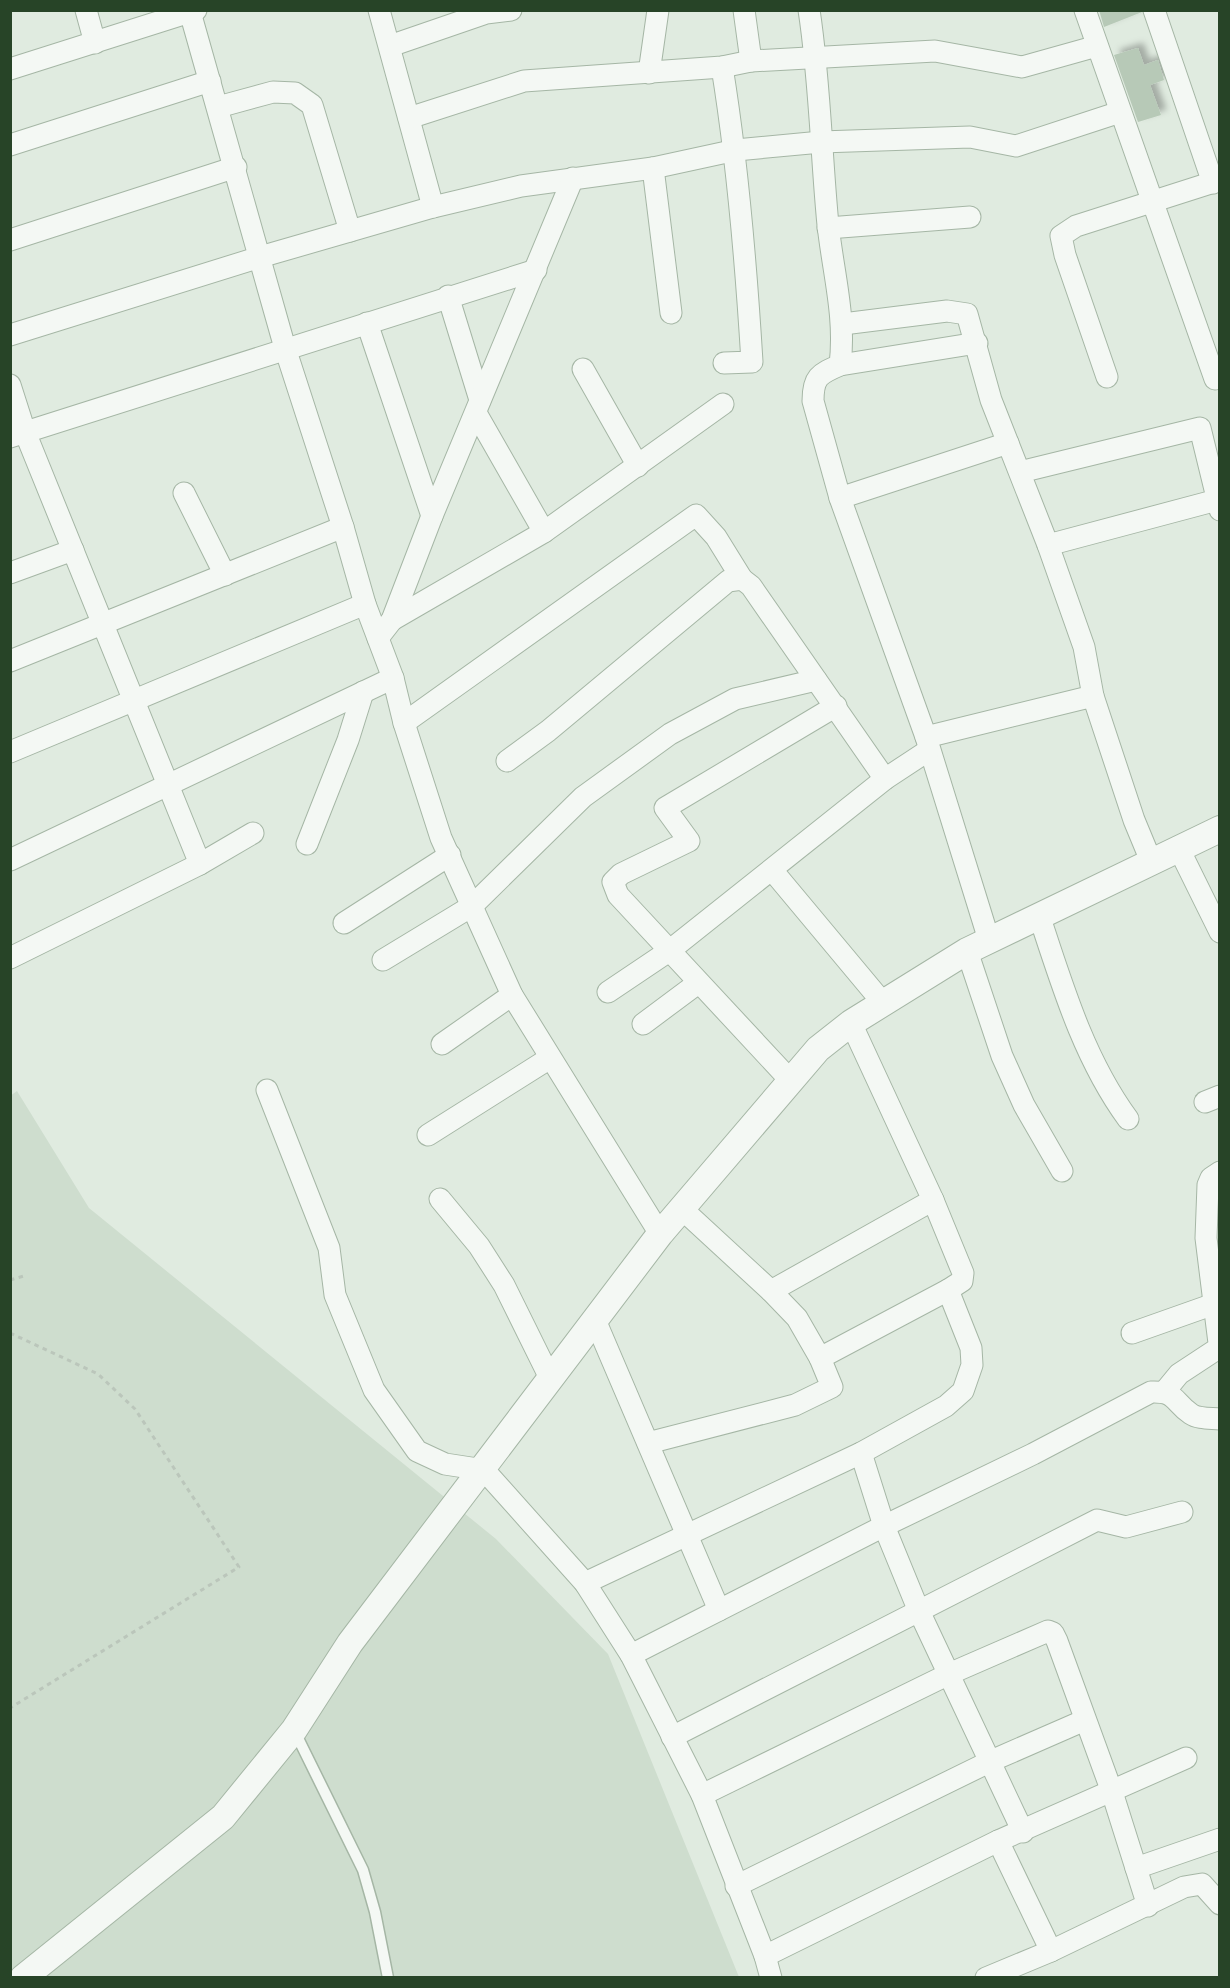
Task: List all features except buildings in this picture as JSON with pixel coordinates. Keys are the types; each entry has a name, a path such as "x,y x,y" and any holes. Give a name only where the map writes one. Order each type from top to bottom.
{"street":[{"path":"86,10 95,43"},
{"path":"380,10 433,207"},
{"path":"390,46 486,13 511,10"},
{"path":"649,73 658,10"},
{"path":"744,10 751,62"},
{"path":"809,10 817,59 828,228 843,324 840,365"},
{"path":"1086,10 1215,379"},
{"path":"1107,377 1065,255 1061,236 1076,226 1216,182 1154,10"},
{"path":"10,69 193,11 210,81 285,348 343,527 365,604 393,678 404,723 441,838 512,995 660,1234"},
{"path":"409,118 524,81 722,67 751,62 935,51 1022,67 1097,46"},
{"path":"722,67 736,150 746,254 752,362 724,363"},
{"path":"10,145 210,81"},
{"path":"218,107 273,92 295,93 312,105 350,231"},
{"path":"10,335 260,257 433,207 521,186 653,168 736,150 821,142 970,137 1016,146 1120,112"},
{"path":"10,240 236,167"},
{"path":"653,168 671,314"},
{"path":"378,638 392,620 432,516 573,178"},
{"path":"828,228 970,217"},
{"path":"18,435 448,296 536,270"},
{"path":"448,296 478,407 544,532"},
{"path":"843,324 959,311 968,314 991,400 1048,545 1084,647 1093,696 1134,820 1151,861"},
{"path":"367,323 432,516"},
{"path":"977,343 840,365 822,373 813,385 813,401 840,498 928,743 978,945 1002,1056 1024,1104 1062,1170"},
{"path":"583,369 638,465"},
{"path":"10,385 18,435 73,550 200,864"},
{"path":"392,620 544,532 723,404"},
{"path":"1020,472 1200,428 1214,461 1218,505 1048,545"},
{"path":"840,498 1008,443"},
{"path":"184,493 225,575"},
{"path":"404,723 696,514 716,537 742,579 751,586 885,779"},
{"path":"10,661 343,527"},
{"path":"10,573 73,550"},
{"path":"507,761 548,731 728,582 742,579"},
{"path":"10,752 365,604"},
{"path":"10,860 393,678"},
{"path":"383,960 472,906 583,797 669,734 735,699 816,680"},
{"path":"307,844 348,740 363,692"},
{"path":"608,992 669,951 928,743 1093,696"},
{"path":"790,1081 618,895 614,882 621,874 689,841 665,808 836,706"},
{"path":"23,1977 223,1817 294,1730 350,1643 484,1470 660,1234 818,1048 850,1023 978,945 1178,847 1220,829"},
{"path":"10,958 200,864 253,833"},
{"path":"1178,847 1220,932"},
{"path":"344,923 450,855"},
{"path":"772,870 883,1003"},
{"path":"1039,915 1066,994 1098,1071 1128,1119"},
{"path":"643,1024 698,983"},
{"path":"442,1044 512,995"},
{"path":"820,1358 948,1290 962,1281 963,1273 933,1200 850,1023"},
{"path":"428,1135 550,1058"},
{"path":"267,1090 329,1248 335,1295 374,1390 417,1451 445,1464 484,1470 585,1583 631,1655 702,1795 765,1956 771,1977"},
{"path":"1165,1391 1179,1374 1217,1349 1219,1337 1206,1238 1206,1197 1211,1178 1220,1172"},
{"path":"440,1199 479,1246 504,1285 551,1380"},
{"path":"771,1291 933,1200"},
{"path":"648,1443 795,1405 832,1387 820,1358 797,1318 682,1209"},
{"path":"585,1583 861,1453 945,1406 963,1391 969,1380 972,1365 971,1348 948,1290"},
{"path":"1132,1333 1216,1307"},
{"path":"595,1320 719,1610"},
{"path":"631,1655 884,1526 1033,1455 1150,1392 1165,1391 1177,1399 1192,1415 1220,1419"},
{"path":"861,1453 884,1526 918,1610 1023,1832"},
{"path":"672,1737 1097,1520 1126,1527 1182,1512"},
{"path":"702,1795 949,1674 1039,1633 1053,1632 1112,1792 1148,1906"},
{"path":"736,1886 991,1761 1085,1720"},
{"path":"765,1956 998,1842 1186,1758"},
{"path":"1136,1868 1220,1839"},
{"path":"998,1842 1051,1951"},
{"path":"986,1977 1051,1951 1184,1887 1202,1884 1220,1904"}],"lane":[{"path":"294,1730 363,1870 375,1912 388,1977"}],"path":[{"path":"10,1280 27,1275"},
{"path":"10,1333 98,1374 135,1409 239,1567 10,1708"}],"shaded area":[{"path":"17,1091 89,1208 496,1539 608,1654 739,1977 11,1978 10,1096"}]}
